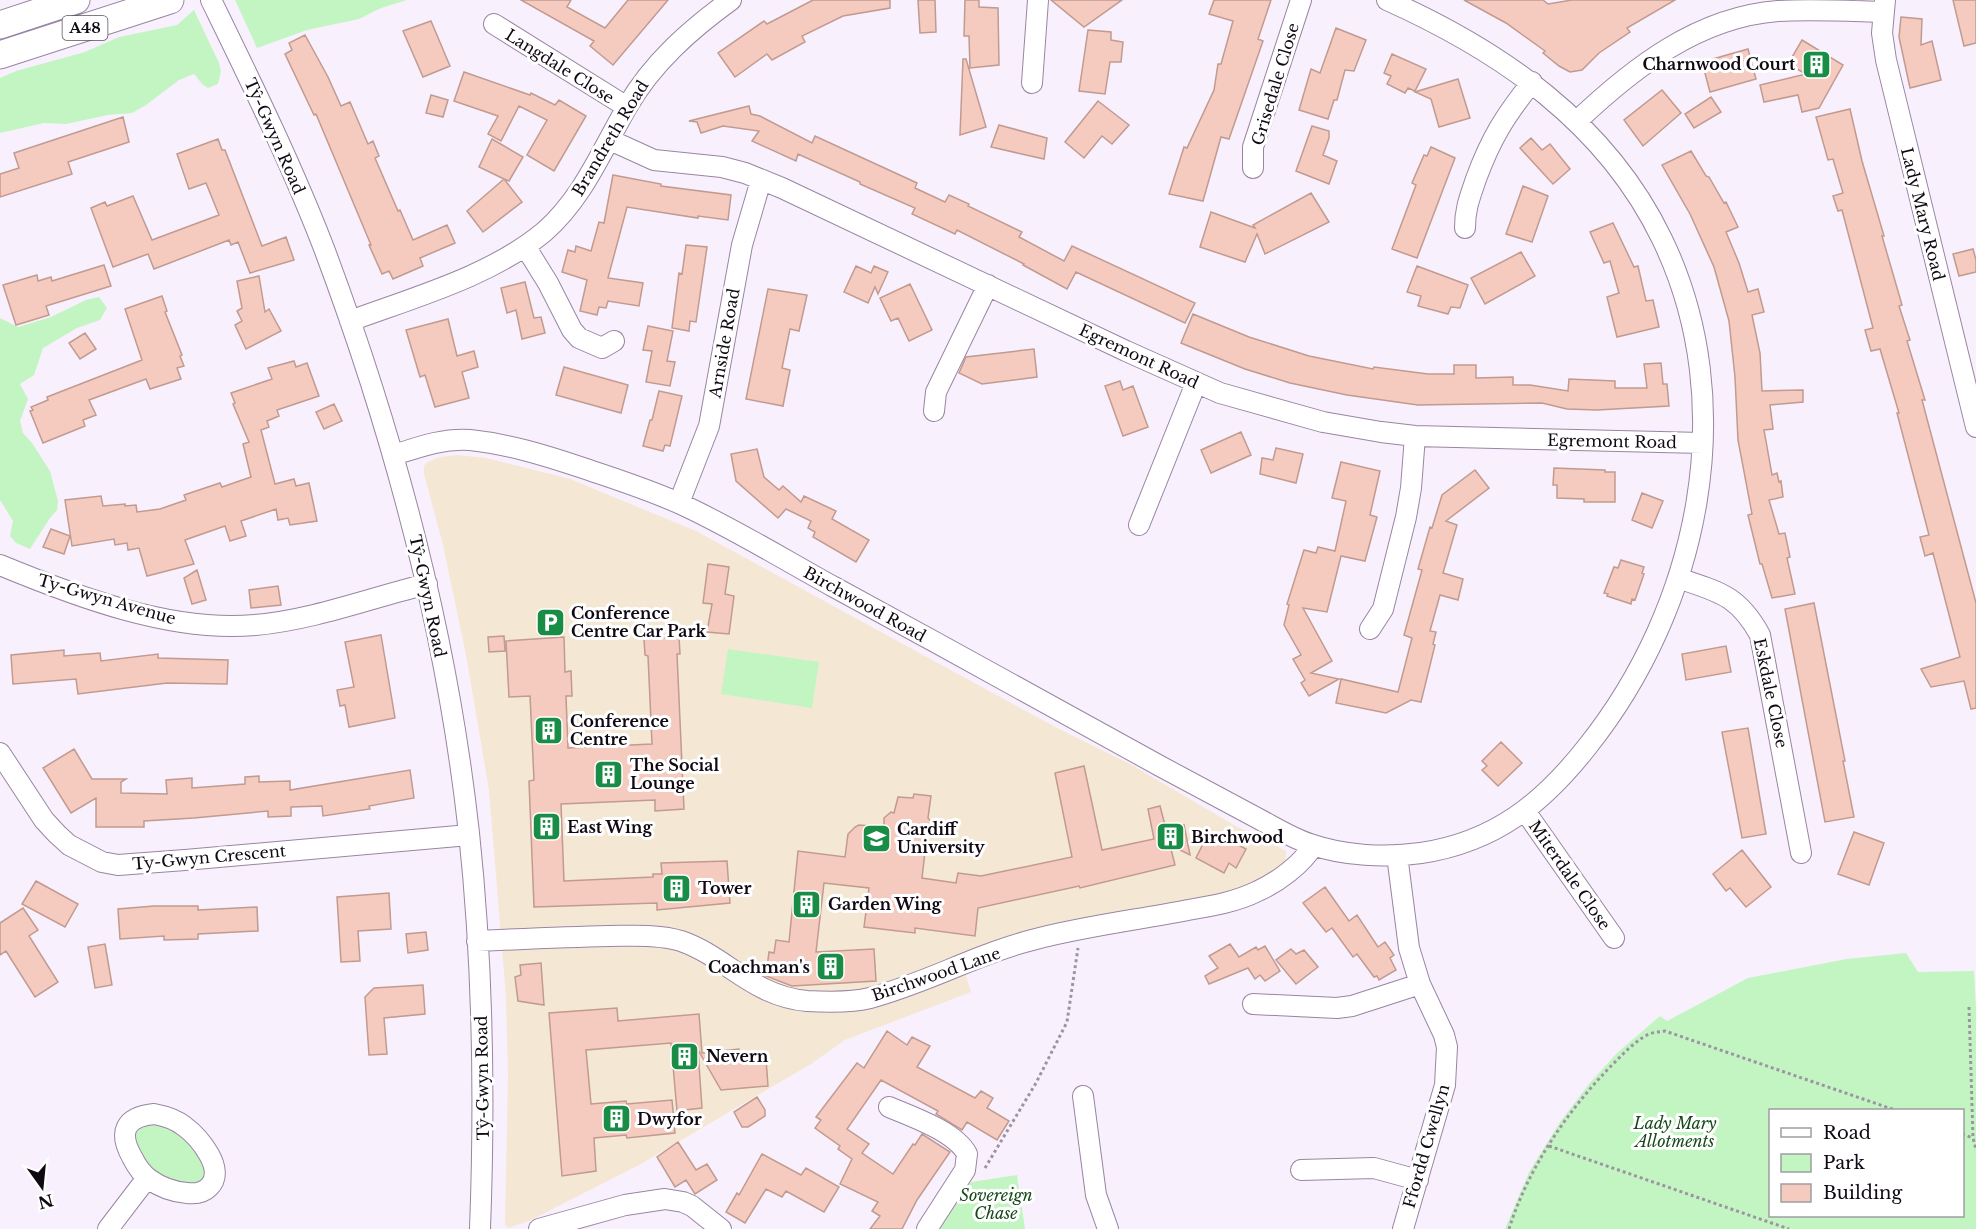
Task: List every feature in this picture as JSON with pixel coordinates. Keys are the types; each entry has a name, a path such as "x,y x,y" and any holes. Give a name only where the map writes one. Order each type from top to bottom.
{"highway":[{"name":"A48","path":"0,25 76,0"},
{"name":"A48","path":"0,55 170,0"}],"street":[{"name":"Tŷ-Gwyn Road","path":"211,0 304,198 350,321 393,454 427,584 451,710 469,835 477,942 483,1087 480,1229"},
{"name":"Brandreth Road","path":"350,321 474,274 525,246 553,223 589,178 627,107 647,77 680,41 731,0"},
{"path":"1032,82 1038,0"},
{"name":"Grisedale Close","path":"1253,168 1253,147 1301,0"},
{"path":"1313,846 1347,853 1397,855 1437,850 1476,838 1525,812 1572,766 1612,714 1650,649 1678,578 1696,502 1702,443 1699,357 1681,282 1661,236 1615,164 1577,121 1532,82 1463,37 1387,0"},
{"path":"1577,121 1652,58 1692,35 1720,24 1777,11 1884,6"},
{"name":"Lady Mary Road","path":"1884,6 1883,46 1889,76 1976,427"},
{"name":"Langdale Close","path":"494,24 627,107"},
{"path":"1465,228 1465,209 1486,152 1503,120 1532,82"},
{"name":"Egremont Road","path":"610,140 654,160 722,167 761,180 1196,383 1247,402 1323,422 1373,431 1415,435 1702,443"},
{"name":"Arnside Road","path":"679,503 709,426 742,245 761,180"},
{"path":"525,246 548,283 568,323 579,338 602,348 614,341"},
{"path":"934,411 936,392 988,285"},
{"path":"1139,525 1196,383"},
{"path":"1370,629 1383,609 1406,517 1411,488 1415,435"},
{"name":"Birchwood Road","path":"393,454 440,441 492,443 565,462 679,503 1219,798 1313,846"},
{"name":"Ty-Gwyn Avenue","path":"0,565 77,594 137,612 196,624 221,626 254,625 291,619 427,584"},
{"name":"Eskdale Close","path":"1678,578 1719,591 1729,597 1748,617 1760,636 1802,853"},
{"name":"Ty-Gwyn Crescent","path":"0,753 44,820 57,834 85,855 118,865 469,835"},
{"name":"Miterdale Close","path":"1525,812 1614,938"},
{"name":"Birchwood Lane","path":"477,942 630,936 679,940 765,990 805,1001 868,998 1016,945 1080,928 1179,912 1239,899 1274,882 1307,855 1313,846"},
{"name":"Ffordd Cwellyn","path":"1397,855 1407,939 1420,984 1444,1035 1447,1047 1445,1085 1403,1229"},
{"path":"1253,1004 1336,1008 1352,1006 1420,984"},
{"path":"1083,1096 1096,1195 1108,1229"},
{"path":"889,1107 916,1118 960,1143 968,1154 965,1170 927,1229"},
{"path":"154,1114 170,1118 185,1127 206,1150 214,1166 214,1178 210,1187 202,1192 180,1192 147,1178 135,1163 125,1138 126,1128 131,1121 141,1115 154,1114"},
{"path":"1301,1170 1374,1168 1418,1180"},
{"path":"108,1229 147,1178"},
{"path":"539,1229 625,1205 665,1199 692,1206 721,1229"}],"path":[{"path":"982,1173 1036,1083 1067,1022 1080,928"},
{"path":"1969,1007 1973,1138 1976,1149"},
{"path":"1509,1229 1515,1211 1549,1146 1568,1116 1600,1077 1630,1047 1649,1034 1665,1031 1892,1109"},
{"path":"1964,1135 1973,1138"},
{"path":"1549,1146 1789,1229"}],"shaded area":[{"name":"Cardiff University","path":"457,455 486,458 570,479 696,531 1059,729 1130,764 1234,825 1286,851 1283,867 1235,895 1079,921 965,973 971,992 845,1040 811,1064 639,1165 529,1221 508,1228 505,1224 508,1075 506,997 489,790 466,655 443,545 424,474 426,463 440,457"}],"green space":[{"path":"235,0 407,0 381,8 359,19 307,30 257,48"},
{"path":"194,10 219,63 221,71 218,84 208,88 194,74 179,80 132,113 108,115 66,124 44,123 0,133 0,78 16,71 85,52 119,37 177,25"},
{"path":"99,297 107,308 100,320 77,328 43,348 34,375 20,384 28,399 20,421 23,433 50,471 58,501 57,510 30,549 16,543 10,536 13,521 0,500 0,318 18,327 51,317 86,300"},
{"path":"728,649 819,662 812,708 721,694"},
{"name":"Lady Mary Allotments","path":"1906,953 1918,972 1974,971 1976,1229 1505,1229 1529,1172 1560,1122 1589,1084 1617,1053 1660,1016 1667,1021 1748,978 1847,959"},
{"path":"162,1122 184,1138 199,1157 206,1174 197,1185 163,1176 145,1163 136,1142 135,1129 138,1126"},
{"name":"Sovereign Chase","path":"1017,1175 1025,1229 939,1229 971,1182"}],"building":[{"path":"521,0 571,0 567,7 605,28 628,0 668,0 613,65 590,46 594,41"},
{"path":"813,0 890,0 890,8 843,16 802,36 805,42 772,60 767,54 735,77 718,53 764,21 767,24"},
{"path":"918,0 935,0 936,32 920,33"},
{"path":"965,0 979,0 979,7 998,8 999,65 970,68 969,36 964,36"},
{"path":"1051,0 1122,0 1084,27"},
{"path":"1214,0 1271,0 1258,39 1263,41 1229,139 1221,137 1203,201 1169,194 1184,147 1187,148 1214,90 1218,64 1221,64 1233,21 1209,14"},
{"path":"1464,0 1543,0 1548,4 1572,0 1675,0 1627,28 1630,32 1599,53 1582,70 1570,72 1559,66 1543,53 1545,51 1506,23"},
{"path":"1953,0 1976,0 1976,43 1964,46"},
{"path":"1901,17 1922,19 1921,45 1932,41 1941,80 1910,88 1899,37"},
{"path":"431,21 450,66 423,77 403,31"},
{"path":"1336,28 1366,40 1354,71 1345,70 1337,100 1334,100 1328,119 1299,110 1311,69 1320,73"},
{"path":"1088,30 1111,32 1111,40 1123,42 1121,62 1110,62 1105,94 1079,91"},
{"path":"305,35 341,106 350,102 368,144 373,141 379,156 375,158 413,240 447,225 455,243 420,258 423,266 393,279 389,271 382,274 316,114 314,115 285,54 292,50 289,43"},
{"path":"1802,40 1843,65 1819,108 1802,112 1798,95 1764,102 1760,85 1806,74 1788,64"},
{"path":"1748,49 1756,79 1710,92 1702,62"},
{"path":"1392,54 1426,69 1415,91 1408,88 1405,93 1387,84 1391,76 1384,73"},
{"path":"963,59 966,59 986,127 960,135"},
{"path":"464,72 530,95 531,93 555,105 559,100 586,116 554,171 527,155 547,120 519,106 501,141 488,134 498,116 454,101"},
{"path":"1458,79 1470,118 1439,127 1431,99 1415,92"},
{"path":"1662,90 1681,113 1643,146 1624,120"},
{"path":"431,95 448,100 443,117 426,113"},
{"path":"1711,97 1721,112 1694,128 1685,114"},
{"path":"1098,101 1129,125 1112,144 1102,136 1084,158 1065,142"},
{"path":"749,106 751,114 760,116 812,143 815,136 917,183 915,188 945,202 949,195 969,204 968,206 1022,232 1019,237 1064,261 1072,246 1195,303 1185,323 1076,272 1067,289 957,230 955,234 912,214 915,208 860,184 860,182 798,154 796,161 752,141 759,131 723,126 701,133 697,122 689,121"},
{"path":"1850,109 1902,305 1899,306 1925,400 1922,400 1976,603 1976,708 1971,709 1964,681 1931,687 1921,669 1960,657 1933,553 1925,556 1920,537 1929,535 1897,413 1899,413 1880,349 1871,351 1865,330 1873,328 1842,210 1838,211 1833,196 1843,193 1833,159 1828,160 1816,117"},
{"path":"123,117 129,142 68,162 72,174 0,197 0,174 19,168 14,153"},
{"path":"999,125 1047,138 1044,159 991,147"},
{"path":"1312,126 1329,131 1323,155 1337,161 1329,184 1296,171"},
{"path":"1531,138 1542,150 1550,144 1570,169 1553,184 1520,148"},
{"path":"218,139 222,150 225,150 262,246 286,237 294,260 250,273 238,242 231,245 229,240 154,269 148,254 113,267 91,208 105,202 107,206 133,196 152,240 219,215 206,183 189,189 177,154"},
{"path":"492,139 523,157 509,181 479,167"},
{"path":"1431,147 1455,158 1417,258 1392,249 1416,185 1412,183 1424,155 1427,156"},
{"path":"1691,151 1724,203 1726,202 1738,227 1726,232 1748,292 1758,289 1764,312 1752,315 1760,353 1762,391 1803,390 1803,402 1770,405 1773,429 1764,430 1772,475 1777,473 1779,482 1781,481 1783,497 1769,500 1779,534 1785,533 1790,557 1787,558 1795,594 1772,598 1762,564 1760,564 1748,515 1752,514 1738,440 1729,321 1714,267 1690,214 1662,165"},
{"path":"613,175 661,184 661,186 731,195 728,220 698,216 698,218 627,207 608,278 643,283 639,306 608,301 606,308 599,307 597,315 580,311 587,280 562,272 568,250 575,252 576,246 591,251 599,222 604,223"},
{"path":"504,179 522,202 483,232 467,211"},
{"path":"1523,186 1548,196 1532,242 1506,234"},
{"path":"1311,193 1329,222 1265,254 1257,234 1245,262 1200,247 1211,212 1255,228 1253,225"},
{"path":"1613,223 1634,267 1638,266 1646,301 1653,300 1659,327 1617,337 1607,297 1619,293 1610,261 1604,263 1590,232"},
{"path":"686,245 707,247 696,322 690,321 689,331 672,328 679,273 682,274"},
{"path":"1973,249 1976,272 1959,276 1953,254"},
{"path":"1521,252 1535,276 1485,304 1471,278"},
{"path":"104,265 111,286 46,306 49,315 16,325 3,285 37,275 38,281 51,277 52,281"},
{"path":"856,266 871,273 874,266 888,272 878,294 875,287 868,303 844,292"},
{"path":"1417,266 1468,285 1460,308 1451,307 1448,314 1418,306 1421,296 1407,292"},
{"path":"259,276 265,312 269,309 281,331 246,349 235,325 242,321 237,311 242,308 237,281"},
{"path":"525,282 534,318 541,317 545,333 522,339 516,310 507,313 501,288"},
{"path":"910,284 932,330 909,341 898,318 891,321 880,298"},
{"path":"768,289 807,295 799,331 790,329 782,368 790,370 783,406 746,399"},
{"path":"162,296 167,311 165,312 182,355 180,356 184,366 177,368 181,379 150,389 146,379 89,400 96,415 83,420 85,426 43,443 30,411 33,410 31,407 48,400 47,397 142,360 125,309"},
{"path":"1193,314 1249,337 1309,356 1373,369 1374,367 1428,374 1454,374 1454,365 1476,365 1476,378 1513,377 1513,385 1530,385 1568,391 1569,379 1615,381 1615,388 1647,388 1644,364 1661,363 1663,384 1667,384 1669,406 1597,410 1567,409 1542,403 1418,405 1347,395 1290,383 1245,369 1181,343"},
{"path":"448,319 457,356 474,351 478,367 462,372 469,398 435,407 425,375 420,377 406,330"},
{"path":"648,326 673,331 667,361 675,362 670,386 646,382 652,351 643,350"},
{"path":"85,333 96,349 80,359 69,343"},
{"path":"1034,349 1037,377 982,384 959,373 966,357"},
{"path":"294,361 296,367 307,363 319,396 277,410 279,416 267,421 269,427 261,430 275,484 294,479 296,486 309,483 317,521 290,525 288,518 278,520 276,509 241,521 246,536 230,541 225,526 185,540 194,564 147,576 139,548 128,550 127,543 115,545 114,539 72,546 65,500 101,496 103,506 136,505 137,512 160,509 186,500 184,495 220,483 222,487 251,477 243,444 249,442 233,404 235,403 231,393 272,379 268,368"},
{"path":"564,367 628,385 621,413 556,395"},
{"path":"1120,381 1123,390 1133,386 1148,427 1123,436 1105,386"},
{"path":"659,391 682,396 670,446 665,445 663,451 643,446"},
{"path":"334,404 342,421 324,429 316,412"},
{"path":"1241,432 1251,455 1211,473 1201,450"},
{"path":"1276,448 1303,454 1296,483 1260,474 1262,458 1273,460"},
{"path":"757,449 764,477 779,490 783,486 801,502 804,496 836,511 832,519 869,540 856,562 813,537 815,532 808,528 811,521 786,509 778,518 736,481 731,454"},
{"path":"1341,462 1380,471 1370,515 1377,517 1365,561 1341,556 1327,612 1303,608 1332,661 1311,673 1339,679 1309,696 1301,683 1305,680 1293,659 1301,655 1284,625 1289,605 1287,604 1304,550 1316,553 1318,547 1335,551 1346,501 1332,498"},
{"path":"1554,468 1615,472 1615,502 1584,502 1584,499 1557,498 1557,485 1553,485"},
{"path":"1475,470 1489,488 1446,521 1457,525 1443,573 1463,579 1458,600 1440,595 1430,631 1436,632 1433,644 1435,645 1421,702 1411,700 1386,713 1336,703 1341,679 1398,692 1412,638 1404,635 1422,570 1418,569 1430,527 1432,528 1442,495"},
{"path":"1642,493 1663,501 1652,528 1632,520"},
{"path":"51,529 70,536 64,554 43,547"},
{"path":"1621,560 1644,567 1642,573 1644,574 1635,600 1632,599 1631,604 1604,593 1614,567 1618,568"},
{"path":"708,564 729,567 725,594 734,596 729,634 707,632 712,604 703,603"},
{"path":"197,570 206,600 192,604 184,578"},
{"path":"278,586 281,605 251,608 249,590"},
{"path":"1814,603 1854,817 1825,822 1785,609"},
{"path":"381,635 395,718 349,727 345,705 340,706 337,690 354,687 345,642"},
{"path":"504,636 505,651 489,652 488,637"},
{"path":"564,637 565,672 571,671 572,696 566,696 568,748 652,744 648,656 645,655 644,639 679,637 680,654 677,654 684,809 655,811 655,800 561,804 564,881 653,877 653,874 662,874 661,863 727,861 730,903 657,910 657,903 534,907 529,781 534,780 530,696 509,697 506,641"},
{"path":"1726,646 1731,672 1686,680 1682,654"},
{"path":"64,650 64,656 100,653 101,661 158,654 158,658 228,660 227,684 167,683 78,694 76,679 13,684 11,655"},
{"path":"1748,728 1766,834 1742,838 1722,732"},
{"path":"1501,742 1522,763 1498,786 1482,770 1487,766 1482,761"},
{"path":"74,749 92,779 126,779 121,782 121,793 167,794 166,780 192,778 192,788 245,784 245,777 259,776 259,782 290,781 290,790 410,770 414,798 369,806 370,809 323,816 322,806 291,807 291,816 268,817 268,811 144,821 144,827 96,827 96,798 71,813 43,768"},
{"path":"1084,766 1102,850 1154,839 1148,809 1160,806 1166,829 1184,825 1190,855 1170,845 1175,865 1080,888 1079,886 978,908 975,936 915,928 915,933 864,927 869,888 824,883 816,952 874,949 876,981 792,986 766,976 769,952 774,953 776,940 789,942 798,851 845,857 848,834 855,827 859,825 884,827 884,818 891,812 894,813 898,797 913,798 914,794 931,796 928,818 933,824 932,832 927,835 922,878 956,883 958,873 981,876 1072,857 1055,773"},
{"path":"1854,832 1884,843 1869,885 1838,874"},
{"path":"1217,833 1246,849 1236,868 1229,863 1224,873 1196,858 1206,838 1213,841"},
{"path":"1742,850 1771,887 1746,907 1730,888 1726,891 1713,874"},
{"path":"36,881 78,904 65,927 22,904"},
{"path":"1325,887 1349,921 1357,915 1378,947 1385,942 1394,955 1390,958 1396,970 1379,980 1377,976 1374,977 1357,954 1353,957 1332,928 1326,932 1303,903"},
{"path":"389,893 391,929 358,931 360,961 341,962 337,897"},
{"path":"198,906 198,910 257,907 258,931 198,934 198,939 164,940 164,936 120,939 118,909"},
{"path":"23,908 38,930 29,936 58,982 35,997 6,951 0,955 0,923"},
{"path":"426,932 428,950 408,953 406,934"},
{"path":"105,944 112,985 95,988 88,947"},
{"path":"1230,944 1239,957 1256,947 1258,950 1265,946 1280,971 1265,981 1260,975 1255,979 1248,968 1209,984 1205,976 1218,968 1209,956"},
{"path":"1291,949 1296,954 1304,950 1318,967 1296,984 1276,960"},
{"path":"541,963 544,1005 518,1001 515,977 521,975 520,965"},
{"path":"423,985 425,1014 384,1018 387,1054 369,1055 365,997 374,988"},
{"path":"617,1008 618,1021 699,1014 702,1053 739,1049 741,1062 766,1059 768,1086 721,1090 698,1050 702,1108 677,1111 671,1043 586,1050 591,1104 672,1100 675,1133 627,1138 626,1135 594,1138 596,1171 562,1176 549,1013"},
{"path":"887,1031 907,1045 912,1037 930,1046 917,1067 975,1098 981,1091 993,1098 987,1108 1009,1121 997,1140 967,1122 962,1130 936,1114 938,1111 881,1080 847,1129 869,1144 862,1153 893,1174 922,1134 950,1152 917,1200 902,1229 870,1229 880,1216 872,1211 878,1202 840,1184 852,1159 838,1149 840,1146 815,1128 821,1120 816,1117 857,1063 864,1068"},
{"path":"757,1097 765,1110 765,1116 748,1127 742,1127 734,1112"},
{"path":"678,1142 696,1170 707,1164 717,1180 695,1194 686,1180 675,1187 657,1157"},
{"path":"762,1154 801,1175 806,1168 839,1187 824,1212 786,1191 782,1197 766,1189 745,1223 726,1212 737,1193 739,1195"}],"place":[{"name":"Charnwood Court","path":"1816,64"},
{"name":"Conference Centre Car Park","path":"550,622"},
{"name":"Conference Centre","path":"549,730"},
{"name":"The Social Lounge","path":"609,774"},
{"name":"East Wing","path":"546,827"},
{"name":"Birchwood","path":"1170,837"},
{"name":"Cardiff University","path":"876,838"},
{"name":"Tower","path":"677,888"},
{"name":"Garden Wing","path":"807,904"},
{"name":"Coachman's","path":"831,967"},
{"name":"Nevern","path":"685,1056"},
{"name":"Dwyfor","path":"616,1119"}]}
